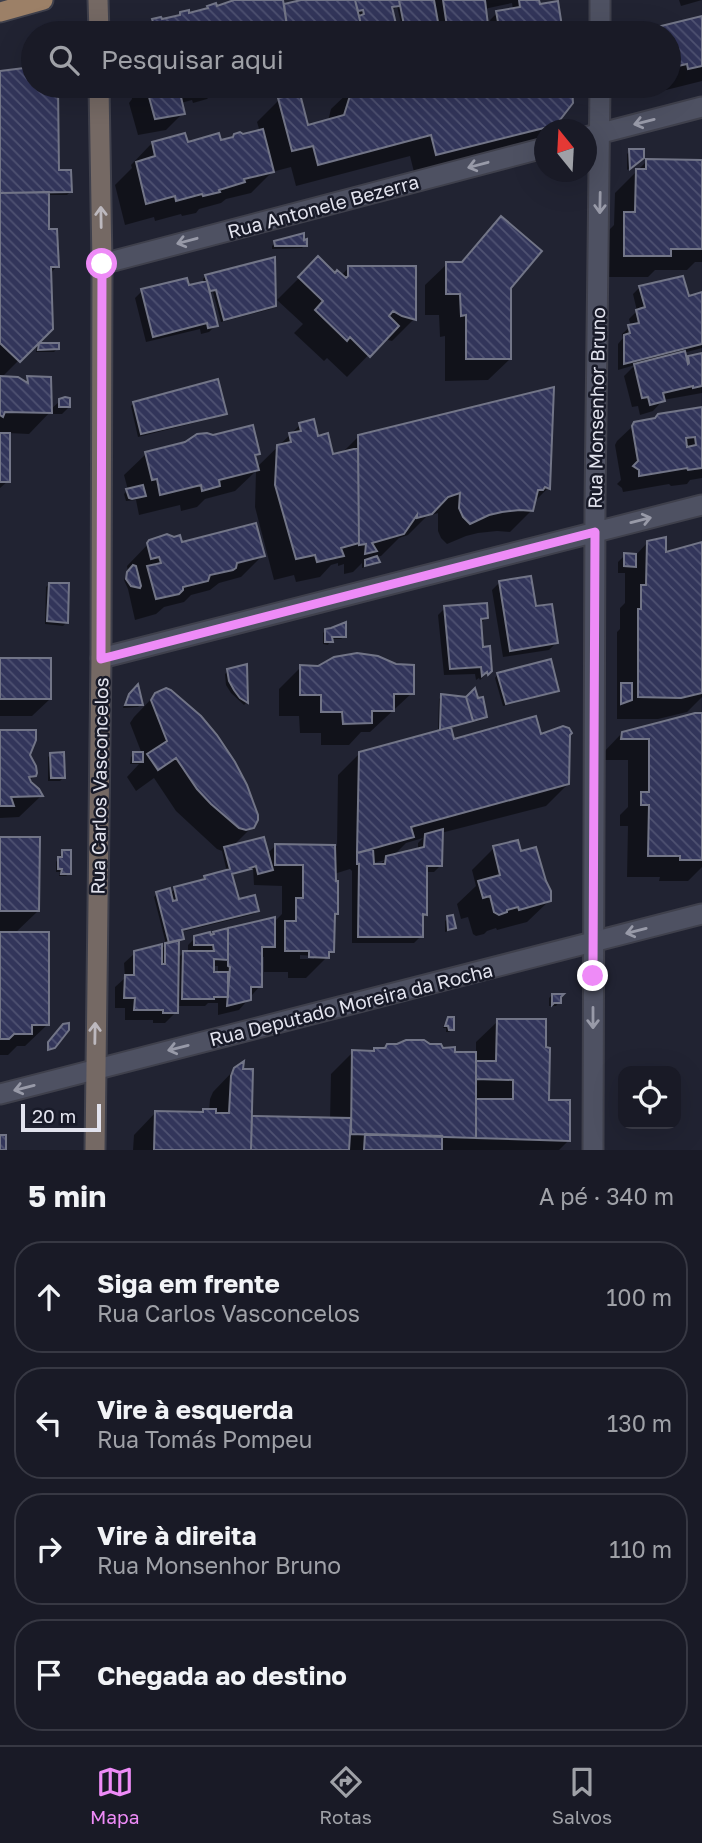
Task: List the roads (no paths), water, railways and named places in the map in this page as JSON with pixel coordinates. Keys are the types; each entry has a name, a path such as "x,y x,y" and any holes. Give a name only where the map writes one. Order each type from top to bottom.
{"main road":[{"path":"0,12 43,0"},
{"path":"98,0 99,21"},
{"name":"Rua Carlos Vasconcelos","path":"94,1150 101,659 102,264 99,98"}],"street":[{"path":"600,0 600,21"},
{"name":"Rua Monsenhor Bruno","path":"596,119 599,98"},
{"path":"597,134 702,107"},
{"name":"Rua Antonele Bezerra","path":"102,264 534,151"},
{"name":"Rua Monsenhor Bruno","path":"593,1150 594,182"},
{"path":"101,659 702,505"},
{"name":"Rua Deputado Moreira da Rocha","path":"0,1094 702,914"}]}
